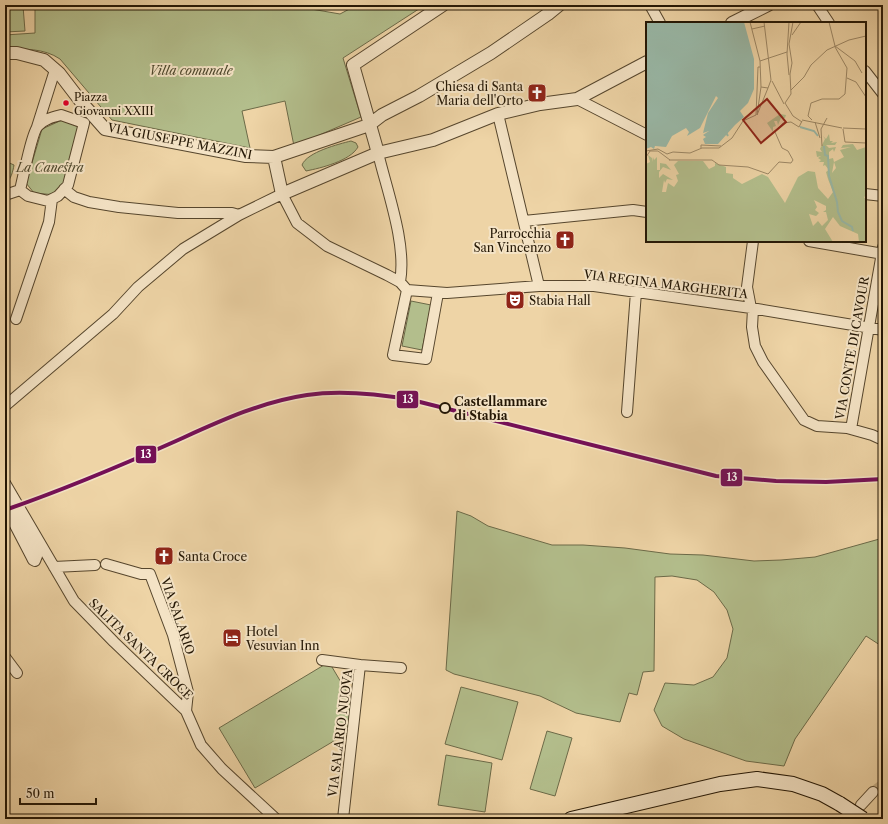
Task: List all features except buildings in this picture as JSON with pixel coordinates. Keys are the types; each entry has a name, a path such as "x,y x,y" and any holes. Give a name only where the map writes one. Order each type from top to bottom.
{"main road":[{"path":"571,819 720,784 757,779 793,784 822,794 840,804 862,812"}],"street":[{"path":"438,293 426,360 393,355 404,286 401,275 401,258 397,225 353,66 444,5"},
{"path":"404,286 387,275 328,246 297,223 282,194 274,157 369,125 382,115 419,96 491,53 559,5"},
{"path":"650,5 659,22"},
{"path":"734,22 768,5"},
{"path":"817,5 828,22"},
{"name":"VIA GIUSEPPE MAZZINI","path":"5,53 17,53 44,60 54,70 88,119 105,129 246,156 274,157"},
{"path":"5,406 113,314 138,287 184,248 239,214 378,153 433,140 498,114 540,104 577,99 646,63"},
{"path":"20,190 54,70"},
{"path":"866,72 883,94"},
{"path":"577,99 646,134"},
{"path":"498,114 539,286"},
{"path":"20,190 28,196 48,201 58,196 68,185 88,119 61,115 44,120 37,127"},
{"path":"64,189 74,197 89,202 119,208 178,213 239,214"},
{"path":"5,195 20,190"},
{"path":"866,194 883,196"},
{"path":"16,319 49,222 52,199"},
{"path":"524,221 633,210 646,212"},
{"path":"753,242 747,287 752,308 752,327 755,346 763,362 804,420 817,426 851,429 883,440"},
{"path":"816,242 883,251"},
{"name":"VIA CONTE DI CAVOUR","path":"851,429 883,251"},
{"name":"VIA REGINA MARGHERITA","path":"404,286 438,293 539,286 594,286 752,308 883,330"},
{"path":"627,412 636,292"},
{"name":"SALITA SANTA CROCE","path":"5,483 74,601 114,642 186,711 201,745 222,769 276,819"},
{"path":"5,498 36,556 35,561 33,560 5,506"},
{"name":"VIA SALARIO","path":"106,564 141,574 150,574 173,635 188,692 186,711"},
{"path":"54,567 95,565"},
{"path":"5,657 17,673"},
{"path":"322,660 360,665"},
{"name":"VIA SALARIO NUOVA","path":"343,819 360,665 401,668"},
{"path":"862,812 873,792"}],"green space":[{"name":"Villa comunale","path":"35,5 288,5 340,14 357,5 425,5 343,58 361,117 294,146 285,101 242,111 250,148 112,120 60,59 54,55 27,49 5,49 5,35 35,33"},
{"path":"23,6 25,31 5,32 5,7"},
{"name":"La Canestra","path":"62,120 81,128 66,184 56,195 34,193 26,183 42,129"},
{"path":"351,141 356,143 358,147 354,152 342,160 327,166 306,171 302,165 305,160 317,152"},
{"path":"5,161 14,165 10,178 5,184"},
{"path":"411,301 431,305 422,350 402,346"},
{"path":"457,511 471,516 488,526 552,545 583,545 625,548 670,554 703,555 754,561 815,557 883,538 883,647 866,636 795,739 784,766 746,761 684,739 662,726 654,710 665,683 694,685 713,677 727,658 733,629 727,610 714,592 697,580 672,576 655,577 654,671 643,672 637,695 629,693 620,722 576,713 540,696 454,674 446,670"},
{"path":"329,662 351,699 349,732 255,788 219,728"},
{"path":"461,687 518,702 502,760 445,744"},
{"path":"547,731 572,738 555,796 530,789"},
{"path":"446,755 492,763 485,812 438,805"}],"tunnel":[{"path":"873,792 883,784"}],"transit line":[{"name":"13","path":"5,510 134,460 224,420 256,408 290,398 333,393 373,394 412,400 716,476 776,481 826,482 883,479"}],"place":[{"name":"Chiesa di Santa Maria dell'Orto","path":"537,93"},
{"name":"Piazza Giovanni XXIII","path":"66,103"},
{"name":"Parrocchia San Vincenzo","path":"565,240"},
{"name":"Stabia Hall","path":"515,300"},
{"name":"Castellammare di Stabia","path":"445,408"},
{"name":"Santa Croce","path":"164,556"},
{"name":"Hotel Vesuvian Inn","path":"232,638"}]}
